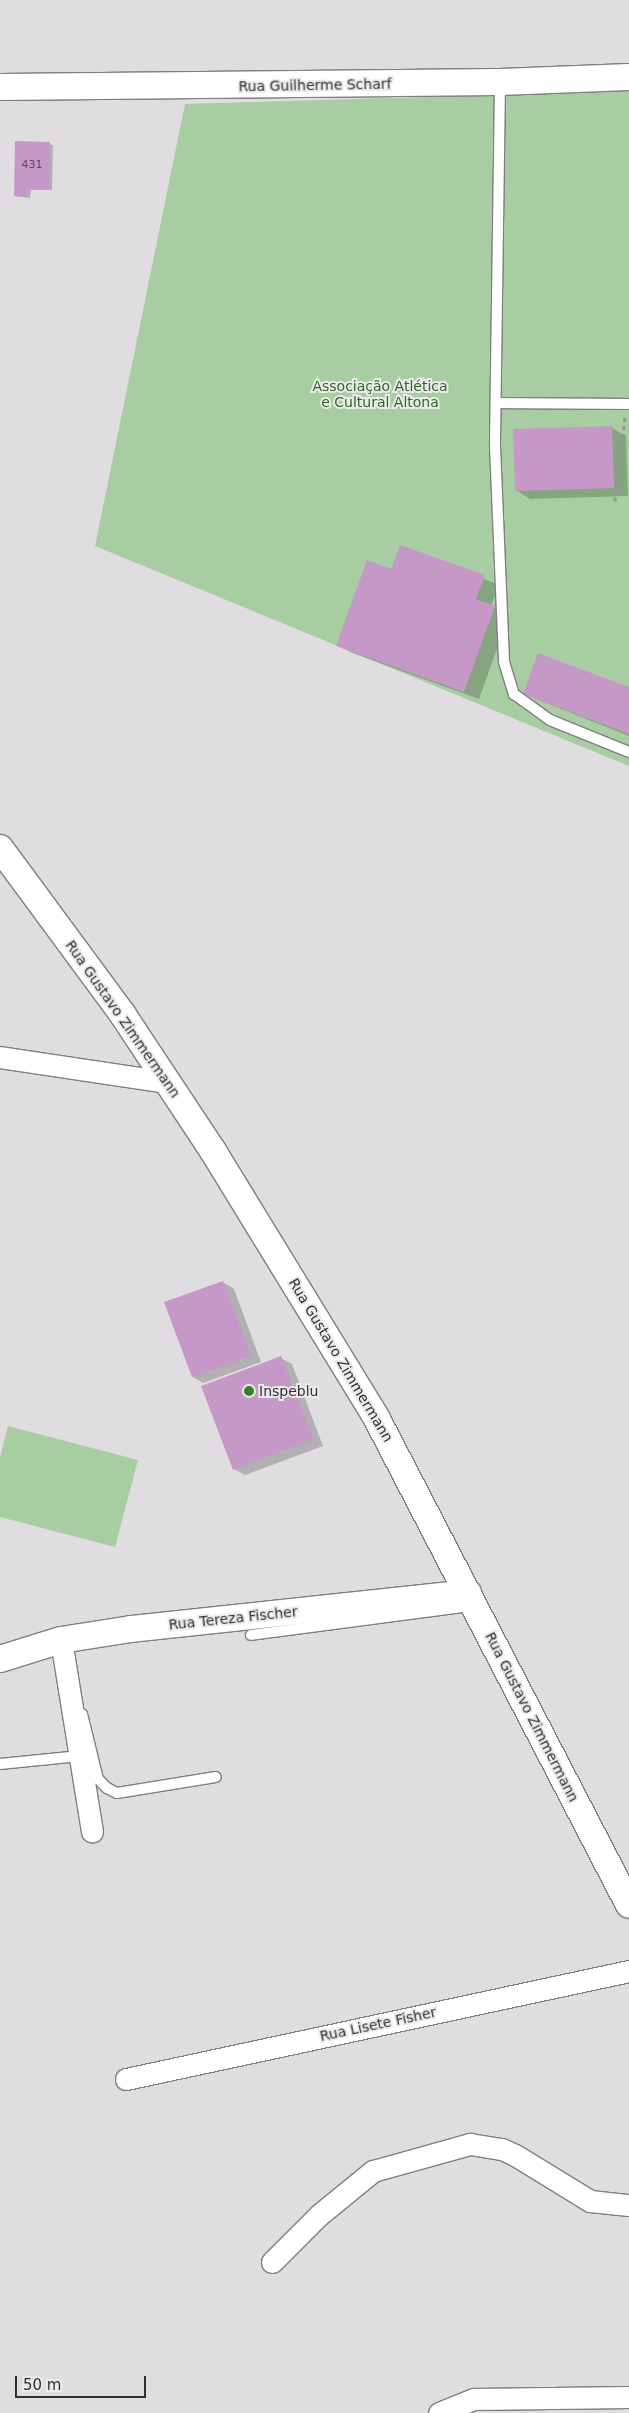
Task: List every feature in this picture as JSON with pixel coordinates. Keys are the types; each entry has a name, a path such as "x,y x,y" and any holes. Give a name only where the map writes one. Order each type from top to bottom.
{"street":[{"name":"Rua Guilherme Scharf","path":"0,87 500,82 629,77"},
{"name":"Rua Gustavo Zimmermann","path":"0,848 123,1015 238,1188 377,1418 629,1905"},
{"path":"0,1057 167,1082"},
{"name":"Rua Tereza Fischer","path":"1,1656 61,1640 131,1629 471,1599"},
{"path":"61,1640 92,1832"},
{"name":"Rua Lisete Fisher","path":"126,2079 629,1971"},
{"path":"272,2262 319,2215 373,2171 470,2144 515,2155 590,2201 629,2205"},
{"path":"439,2413 474,2399 629,2397"}],"lane":[{"path":"500,82 496,403 504,662 514,694 550,720 629,752"},
{"path":"496,403 628,404"},
{"path":"251,1635 471,1599"},
{"path":"71,1703 83,1716 98,1779 107,1788 117,1793 216,1777"},
{"path":"0,1764 80,1756"}],"path":[{"path":"615,501 628,404"}],"green space":[{"name":"Associação Atlética e Cultural Altona","path":"629,91 629,766 95,546 185,104"},
{"path":"8,1426 138,1460 115,1547 0,1517 0,1458"}],"building":[{"path":"15,141 50,142 49,189 28,189 27,197 14,196"},
{"path":"612,426 614,488 515,491 513,429"},
{"path":"400,545 485,575 476,599 495,606 464,692 336,646 367,560 391,569"},
{"path":"538,653 629,687 629,734 523,694"},
{"path":"223,1281 251,1356 192,1377 164,1302"},
{"path":"281,1356 313,1439 233,1470 201,1386"}],"place":[{"name":"Inspeblu","path":"249,1391"}]}
